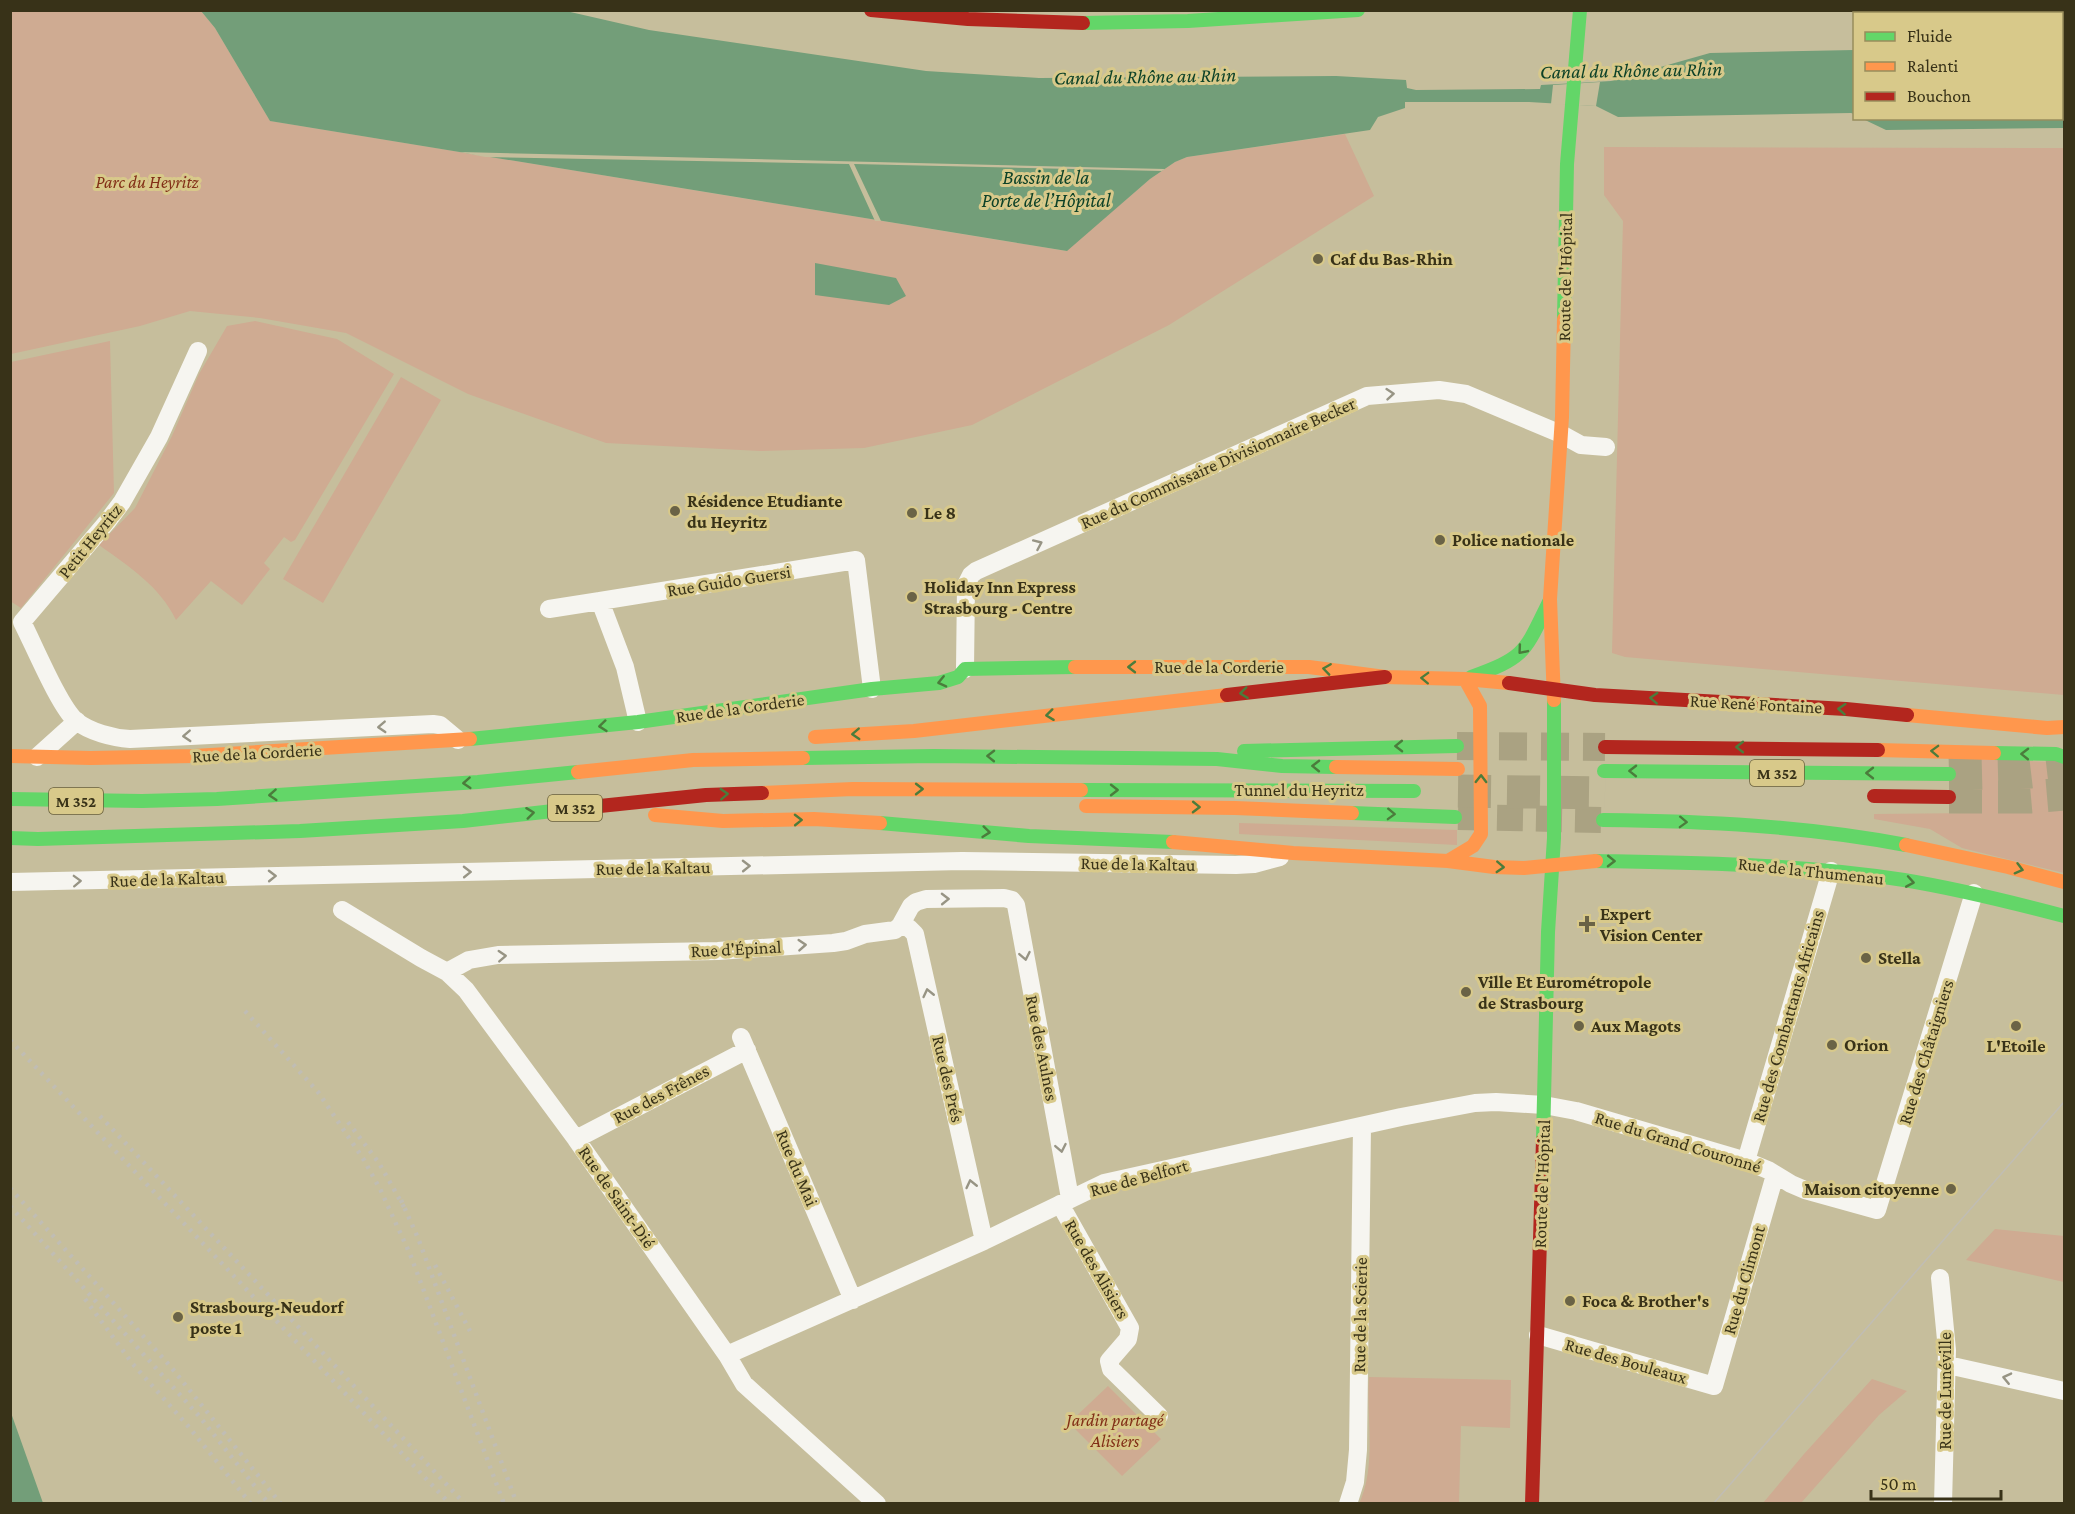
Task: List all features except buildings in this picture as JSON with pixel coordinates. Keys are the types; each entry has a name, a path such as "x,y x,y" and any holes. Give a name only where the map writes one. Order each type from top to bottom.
{"main road":[{"path":"871,10 927,16 1032,22 1130,23 1358,10"},
{"name":"Route de l'Hôpital","path":"1532,1503 1543,1078 1554,838 1554,688 1550,599 1561,434 1570,120 1580,10"},
{"path":"1448,861 1473,846 1481,834 1481,715 1480,706 1465,679 1512,661 1518,656 1529,642 1550,599"},
{"name":"Rue de la Corderie","path":"10,756 194,756 458,740 638,722 872,689 939,684 958,677 965,669 1309,667 1385,677 1465,679"},
{"path":"800,738 914,731 1385,677"},
{"name":"Rue René Fontaine","path":"1465,679 1554,688 1595,695 1846,710 2047,728"},
{"path":"2047,728 2064,727"},
{"path":"2047,728 2064,735"},
{"path":"693,760 756,744"},
{"path":"1217,759 1246,750 1457,746"},
{"path":"1605,747 1814,748 2056,754 2064,757"},
{"name":"M 352","path":"10,799 142,801 217,799 478,782 693,760 934,756 1217,759"},
{"name":"Tunnel du Heyritz","path":"1217,759 1282,766 1458,769"},
{"name":"M 352","path":"1604,771 1949,774"},
{"path":"43,786 142,801"},
{"name":"Tunnel du Heyritz","path":"10,838 300,831 463,821 655,800 764,792 853,789 1422,791"},
{"path":"1866,796 1949,797"},
{"name":"Rue de la Thumenau","path":"819,804 649,816 723,820 814,819 907,824 1029,836 1188,843 1293,853 1448,861 1514,868 1588,861 1726,863 1831,871 1904,880 1974,893 2064,916"},
{"path":"1075,806 1235,808 1455,817"},
{"path":"1603,820 1745,824 1859,837 1973,858 2064,882"},
{"path":"14,848 295,841 573,823"}],"street":[{"name":"Petit Heyritz","path":"77,721 60,697 16,618 108,522 122,502 159,437 198,351"},
{"name":"Rue du Commissaire Divisionnaire Becker","path":"965,669 966,585 976,571 1367,396 1439,390 1453,391 1466,394 1561,434"},
{"path":"1561,434 1581,445 1606,447"},
{"name":"Rue Guido Guersi","path":"600,601 856,561 872,689"},
{"path":"549,609 600,601 626,667 638,722"},
{"path":"37,757 77,721 102,733 130,739 433,724 440,725 458,740"},
{"name":"Rue de la Kaltau","path":"10,882 962,861 1236,865 1254,864 1293,853"},
{"name":"Rue des Combattants Africains","path":"1746,1161 1831,871"},
{"name":"Rue des Châtaigniers","path":"1876,1210 1974,893"},
{"name":"Rue des Aulnes","path":"900,926 910,906 926,899 1004,898 1012,900 1016,905 1065,1201"},
{"name":"Rue de Saint-Dié","path":"342,910 447,972 466,990 576,1138 744,1384 877,1503"},
{"name":"Rue d'Épinal","path":"447,972 469,960 498,956 718,951 833,943 865,934 895,930 900,926"},
{"name":"Rue des Prés","path":"900,926 909,928 915,934 984,1241"},
{"name":"Rue des Frênes","path":"576,1138 744,1043"},
{"name":"Rue du Mai","path":"744,1043 853,1300"},
{"name":"Rue de Belfort","path":"727,1356 984,1241 1104,1184 1475,1103 1544,1105"},
{"name":"Rue du Grand Couronné","path":"1544,1105 1576,1111 1746,1161 1805,1190 1876,1210"},
{"name":"Rue de la Scierie","path":"1348,1503 1355,1482 1358,1450 1362,1126"},
{"name":"Rue du Climont","path":"1714,1386 1775,1175"},
{"name":"Rue des Alisiers","path":"1065,1201 1130,1328 1128,1339 1109,1361 1111,1369 1159,1416"},
{"name":"Rue de Lunéville","path":"1940,1278 1947,1365 1943,1503"},
{"name":"Rue des Bouleaux","path":"1538,1335 1714,1386"},
{"path":"1947,1365 2064,1391"}],"green space":[{"name":"Parc du Heyritz","path":"10,11 201,11 215,28 270,121 1066,251 1150,179 1175,162 1187,157 1345,134 1374,196 1169,325 972,425 864,448 760,451 606,443 468,394 346,333 260,318 190,311 140,326 11,354"},
{"path":"1604,147 2064,148 2064,695 1625,657 1612,653 1623,221 1604,195"},
{"path":"255,321 337,339 394,374 295,540 291,542 284,537 264,563 270,569 242,605 211,581 176,620 152,587 99,545 135,508 172,436 199,374 227,326"},
{"path":"110,341 114,493 21,608 10,601 11,362"},
{"path":"401,377 441,400 323,603 283,579"},
{"path":"1976,759 2053,762 2064,770 2064,873 1962,848 1930,829 1874,819 1874,814 1975,813"},
{"path":"1239,823 1457,830 1457,845 1239,834"},
{"path":"1995,1229 2064,1236 2064,1282 1966,1260"},
{"path":"1369,1377 1511,1380 1510,1428 1461,1426 1459,1503 1359,1504 1368,1473"},
{"path":"1872,1379 1907,1391 1879,1415 1801,1503 1763,1503 1804,1454"},
{"name":"Jardin partagé Alisiers","path":"1108,1386 1161,1439 1122,1476 1069,1423"}],"water":[{"name":"Bassin de la Porte de l’Hôpital","path":"201,11 566,11 649,30 926,71 1039,78 1336,76 1406,80 1407,88 1416,90 1540,89 1541,85 1611,81 1710,53 1853,50 1853,114 1618,117 1596,106 1529,102 1405,102 1405,108 1378,117 1370,130 1187,157 1175,162 1150,179 1067,251 270,121 215,28"},
{"path":"2064,45 2064,128 1886,130 1865,120 2063,120"},
{"path":"815,263 896,278 906,296 889,305 815,295"},
{"path":"10,1410 43,1503 11,1503"}],"pier":[{"path":"1600,82 1596,106 1551,104 1553,85"},
{"path":"460,152 1165,169 1162,171 854,164 881,221 875,221 849,164 485,157"}],"tunnel":[{"path":"1457,746 1605,747"},
{"path":"1949,774 2030,772 2064,768"},
{"path":"1458,791 1605,793"},
{"path":"1949,797 2030,797 2064,794"},
{"path":"1458,817 1603,820"}],"tram line":[{"path":"1713,1504 2064,1102"}],"railway":[{"path":"245,1011 318,1092 364,1160 381,1191 410,1254 504,1504"},
{"path":"10,1040 450,1504"},
{"path":"100,1116 465,1504"},
{"path":"348,1122 379,1163 404,1207"},
{"path":"10,1188 171,1367 281,1504"},
{"path":"401,1200 418,1238 517,1504"},
{"path":"10,1206 199,1416 269,1504"},
{"path":"435,1265 470,1331"},
{"path":"85,1299 132,1363 188,1426 251,1504"}],"traffic: fast":[{"path":"1083,23 1188,21 1358,10"},
{"path":"1564,319 1567,164 1580,10"},
{"path":"1471,677 1503,664 1521,651 1528,643 1549,602"},
{"path":"470,739 638,722 872,689 939,683 958,677 965,669 1075,667"},
{"path":"1543,1140 1548,932 1554,838 1554,700"},
{"path":"1244,751 1457,746"},
{"path":"1994,753 2056,754 2064,757"},
{"path":"803,758 934,756 1217,759 1282,766 1336,767"},
{"path":"1604,771 1949,774"},
{"path":"10,799 142,801 217,799 478,782 578,772"},
{"path":"1081,790 1414,791"},
{"path":"10,838 300,831 463,821 571,809"},
{"path":"1352,813 1455,817"},
{"path":"1603,820 1793,829 1906,845"},
{"path":"880,823 1029,836 1173,842"},
{"path":"1596,861 1750,865 1866,875 1944,887 2064,916"}],"traffic: slow":[{"path":"1554,700 1550,599 1562,417 1564,319"},
{"path":"1075,667 1309,667 1385,677 1465,679 1509,683"},
{"path":"1448,861 1473,846 1481,834 1480,706 1465,679"},
{"path":"815,737 914,731 1227,695"},
{"path":"1907,715 2047,728 2064,727"},
{"path":"10,756 91,758 194,756 470,739"},
{"path":"1878,750 1994,753"},
{"path":"578,772 693,760 803,758"},
{"path":"1336,767 1458,769"},
{"path":"762,793 853,789 1081,790"},
{"path":"1086,806 1235,808 1352,813"},
{"path":"655,815 723,821 814,819 880,823"},
{"path":"1173,842 1293,853 1448,861 1494,867 1524,868 1596,861"},
{"path":"1906,845 2008,867 2064,882"}],"traffic: jam":[{"path":"871,10 968,19 1083,23"},
{"path":"1227,695 1385,677"},
{"path":"1509,683 1595,695 1846,709 1907,715"},
{"path":"1605,747 1878,750"},
{"path":"571,809 706,795 762,793"},
{"path":"1874,796 1949,797"},
{"path":"1532,1504 1543,1140"}],"place":[{"name":"Caf du Bas-Rhin","path":"1318,259"},
{"name":"Résidence Etudiante du Heyritz","path":"675,511"},
{"name":"Le 8","path":"912,513"},
{"name":"Police nationale","path":"1440,540"},
{"name":"Holiday Inn Express Strasbourg - Centre","path":"912,597"},
{"name":"Expert Vision Center","path":"1587,924"},
{"name":"Stella","path":"1866,958"},
{"name":"Ville Et Eurométropole de Strasbourg","path":"1466,992"},
{"name":"Aux Magots","path":"1579,1026"},
{"name":"L'Etoile","path":"2016,1026"},
{"name":"Orion","path":"1832,1045"},
{"name":"Maison citoyenne","path":"1951,1189"},
{"name":"Foca & Brother's","path":"1570,1301"},
{"name":"Strasbourg-Neudorf poste 1","path":"178,1317"}],"water label":[{"name":"Canal du Rhône au Rhin","path":"1631,70"},
{"name":"Canal du Rhône au Rhin","path":"1145,76"}]}
